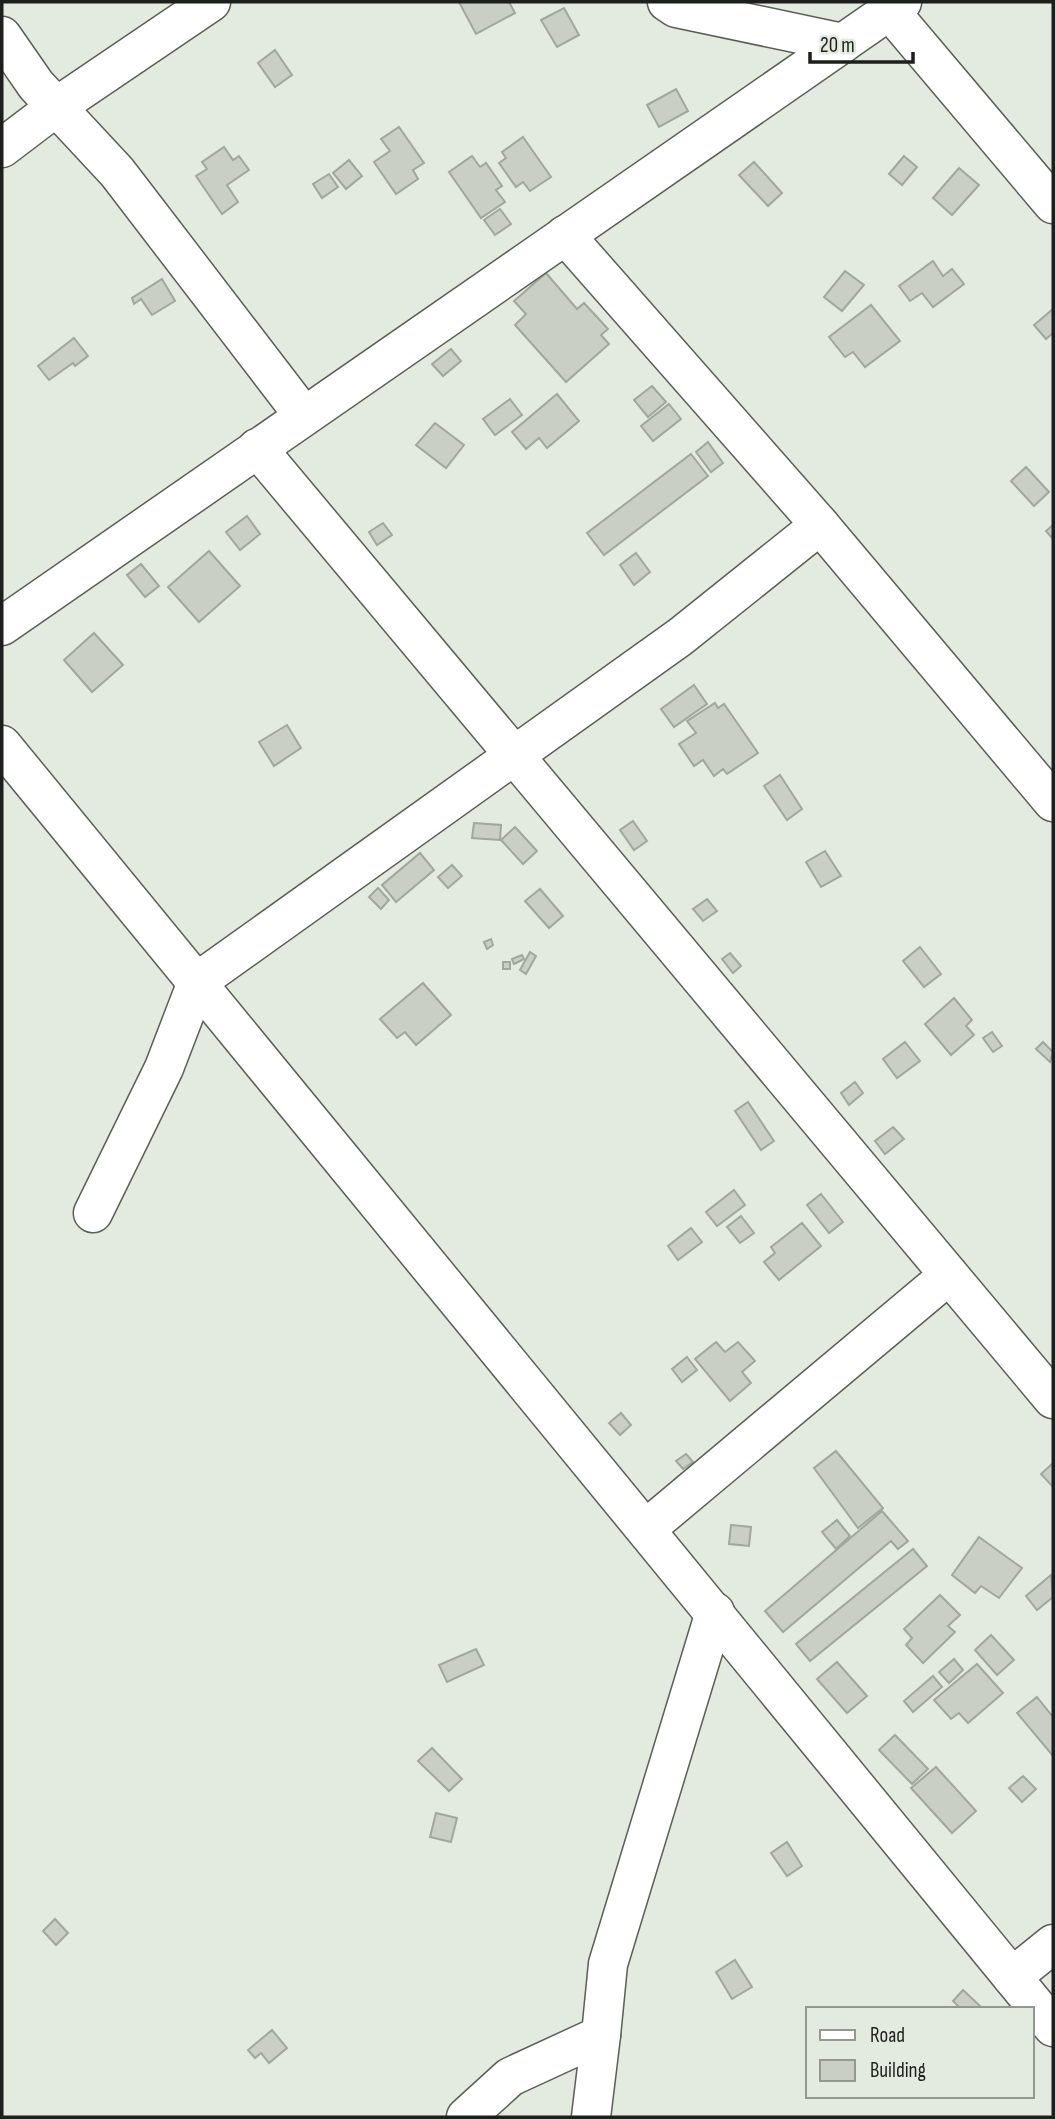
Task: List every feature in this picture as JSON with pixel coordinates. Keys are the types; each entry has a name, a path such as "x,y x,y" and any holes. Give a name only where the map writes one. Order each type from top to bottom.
{"street":[{"path":"2,148 56,107 211,2"},
{"path":"667,2 676,8 843,43"},
{"path":"2,625 895,6 1053,204"},
{"path":"2,36 36,85 117,172 304,416"},
{"path":"565,235 820,525 1053,802"},
{"path":"257,448 1053,1399"},
{"path":"93,1213 164,1068 197,982 680,637 820,525"},
{"path":"2,745 1053,2027"},
{"path":"646,1528 949,1275"},
{"path":"591,2117 608,1964 715,1612"},
{"path":"1012,1978 1053,1944"},
{"path":"466,2117 510,2077 600,2035"}],"building":[{"path":"459,2 509,2 515,13 476,34"},
{"path":"564,8 579,35 557,47 541,20"},
{"path":"275,50 292,75 275,87 258,63"},
{"path":"676,89 688,111 659,127 647,105"},
{"path":"399,127 424,163 413,170 418,179 396,194 374,162 390,151 381,139"},
{"path":"523,137 551,177 530,191 523,182 516,187 499,163 506,158 502,152"},
{"path":"224,147 233,160 239,156 249,170 227,185 238,202 222,214 196,176 207,169 202,162"},
{"path":"472,156 480,167 486,163 502,186 496,190 505,202 481,218 449,172"},
{"path":"904,156 917,167 902,185 889,174"},
{"path":"349,160 362,176 346,189 333,173"},
{"path":"754,162 782,193 768,206 739,175"},
{"path":"959,168 979,185 952,215 933,198"},
{"path":"329,174 338,187 322,198 313,184"},
{"path":"500,209 511,224 495,235 484,220"},
{"path":"933,261 943,276 952,269 964,284 933,307 922,293 910,301 899,286"},
{"path":"845,271 864,285 842,311 824,297"},
{"path":"546,273 577,309 584,303 608,329 601,335 609,344 566,382 515,325 526,314 514,301"},
{"path":"162,279 175,301 152,315 141,299 134,304 132,298"},
{"path":"871,305 900,341 865,367 853,352 845,357 829,337"},
{"path":"1053,309 1053,333 1046,339 1034,325"},
{"path":"74,338 88,356 49,380 38,366"},
{"path":"451,349 461,361 443,376 432,364"},
{"path":"652,386 666,402 648,417 634,400"},
{"path":"557,394 579,421 547,448 539,438 526,449 512,432"},
{"path":"510,399 522,415 495,435 483,419"},
{"path":"669,404 681,419 653,441 641,426"},
{"path":"435,423 464,445 446,468 416,445"},
{"path":"708,442 723,463 711,472 696,452"},
{"path":"691,454 708,476 604,555 587,533"},
{"path":"1026,467 1049,492 1034,506 1011,481"},
{"path":"247,516 260,534 240,550 226,532"},
{"path":"383,523 392,535 377,545 369,532"},
{"path":"1053,525 1053,539 1046,531"},
{"path":"209,551 240,586 199,622 168,587"},
{"path":"636,553 650,572 634,585 620,565"},
{"path":"141,564 159,586 145,597 127,575"},
{"path":"94,633 123,665 92,692 64,660"},
{"path":"694,685 707,704 674,727 661,709"},
{"path":"715,703 718,708 724,704 758,753 727,774 723,769 714,776 703,760 694,766 679,744 696,733 687,721"},
{"path":"287,725 301,748 274,766 259,742"},
{"path":"780,775 802,809 787,820 764,786"},
{"path":"633,821 647,841 634,850 620,830"},
{"path":"474,823 501,825 500,840 472,838"},
{"path":"515,827 537,851 523,864 501,840"},
{"path":"825,851 841,876 821,887 806,862"},
{"path":"420,853 434,870 396,902 382,885"},
{"path":"452,865 462,876 448,888 438,877"},
{"path":"378,888 389,900 381,909 369,897"},
{"path":"540,889 563,916 549,928 525,901"},
{"path":"707,899 717,911 703,921 693,909"},
{"path":"491,939 493,945 487,949 484,942"},
{"path":"920,947 941,974 924,987 903,961"},
{"path":"530,952 536,956 526,974 520,970"},
{"path":"730,953 741,966 733,973 722,959"},
{"path":"522,955 524,959 514,964 512,959"},
{"path":"503,962 510,962 510,969 503,969"},
{"path":"423,983 451,1015 416,1045 405,1032 397,1038 380,1019"},
{"path":"954,998 972,1020 966,1026 974,1035 951,1055 925,1024"},
{"path":"992,1032 1002,1046 993,1052 983,1038"},
{"path":"905,1042 920,1061 897,1078 883,1059"},
{"path":"1043,1042 1053,1052 1050,1062 1036,1049"},
{"path":"855,1082 863,1093 849,1105 841,1093"},
{"path":"748,1102 774,1141 761,1150 735,1111"},
{"path":"893,1127 904,1139 885,1154 875,1141"},
{"path":"734,1190 745,1205 717,1226 706,1212"},
{"path":"821,1194 843,1222 829,1233 807,1205"},
{"path":"741,1216 754,1233 740,1243 727,1227"},
{"path":"802,1223 821,1246 779,1280 764,1262 775,1253 771,1247"},
{"path":"691,1228 702,1242 678,1260 668,1246"},
{"path":"716,1342 725,1352 738,1342 755,1361 742,1372 751,1383 730,1401 695,1359"},
{"path":"687,1357 697,1370 682,1382 672,1369"},
{"path":"621,1413 631,1425 620,1435 609,1423"},
{"path":"836,1451 883,1508 858,1528 814,1468"},
{"path":"686,1454 693,1462 683,1469 676,1461"},
{"path":"1053,1463 1053,1487 1041,1474"},
{"path":"882,1511 908,1541 898,1549 891,1541 783,1632 765,1611"},
{"path":"837,1520 850,1536 836,1549 822,1532"},
{"path":"731,1525 751,1527 749,1546 729,1544"},
{"path":"979,1537 1022,1568 999,1598 981,1586 975,1593 952,1575"},
{"path":"913,1549 927,1566 810,1661 796,1644"},
{"path":"1051,1575 1053,1597 1037,1610 1026,1596"},
{"path":"940,1595 960,1615 948,1626 955,1632 923,1663 906,1645 912,1638 904,1629"},
{"path":"991,1635 1014,1660 997,1675 975,1650"},
{"path":"476,1649 484,1665 447,1682 439,1665"},
{"path":"954,1659 963,1670 949,1683 939,1672"},
{"path":"837,1662 867,1696 847,1713 817,1679"},
{"path":"977,1664 1003,1693 968,1723 959,1713 951,1719 934,1700"},
{"path":"933,1676 942,1687 913,1712 904,1701"},
{"path":"1037,1697 1053,1717 1053,1756 1017,1713"},
{"path":"895,1735 928,1769 912,1784 879,1750"},
{"path":"432,1748 462,1779 449,1791 418,1761"},
{"path":"936,1767 976,1811 952,1833 911,1788"},
{"path":"1023,1776 1036,1789 1022,1802 1009,1788"},
{"path":"436,1813 457,1818 451,1842 430,1837"},
{"path":"787,1842 802,1866 787,1876 771,1853"},
{"path":"55,1919 68,1933 56,1945 43,1931"},
{"path":"735,1960 752,1987 732,1999 716,1972"},
{"path":"963,1990 980,2006 959,2007 953,2001"},
{"path":"272,2030 287,2048 269,2063 261,2053 255,2058 248,2050"}]}
